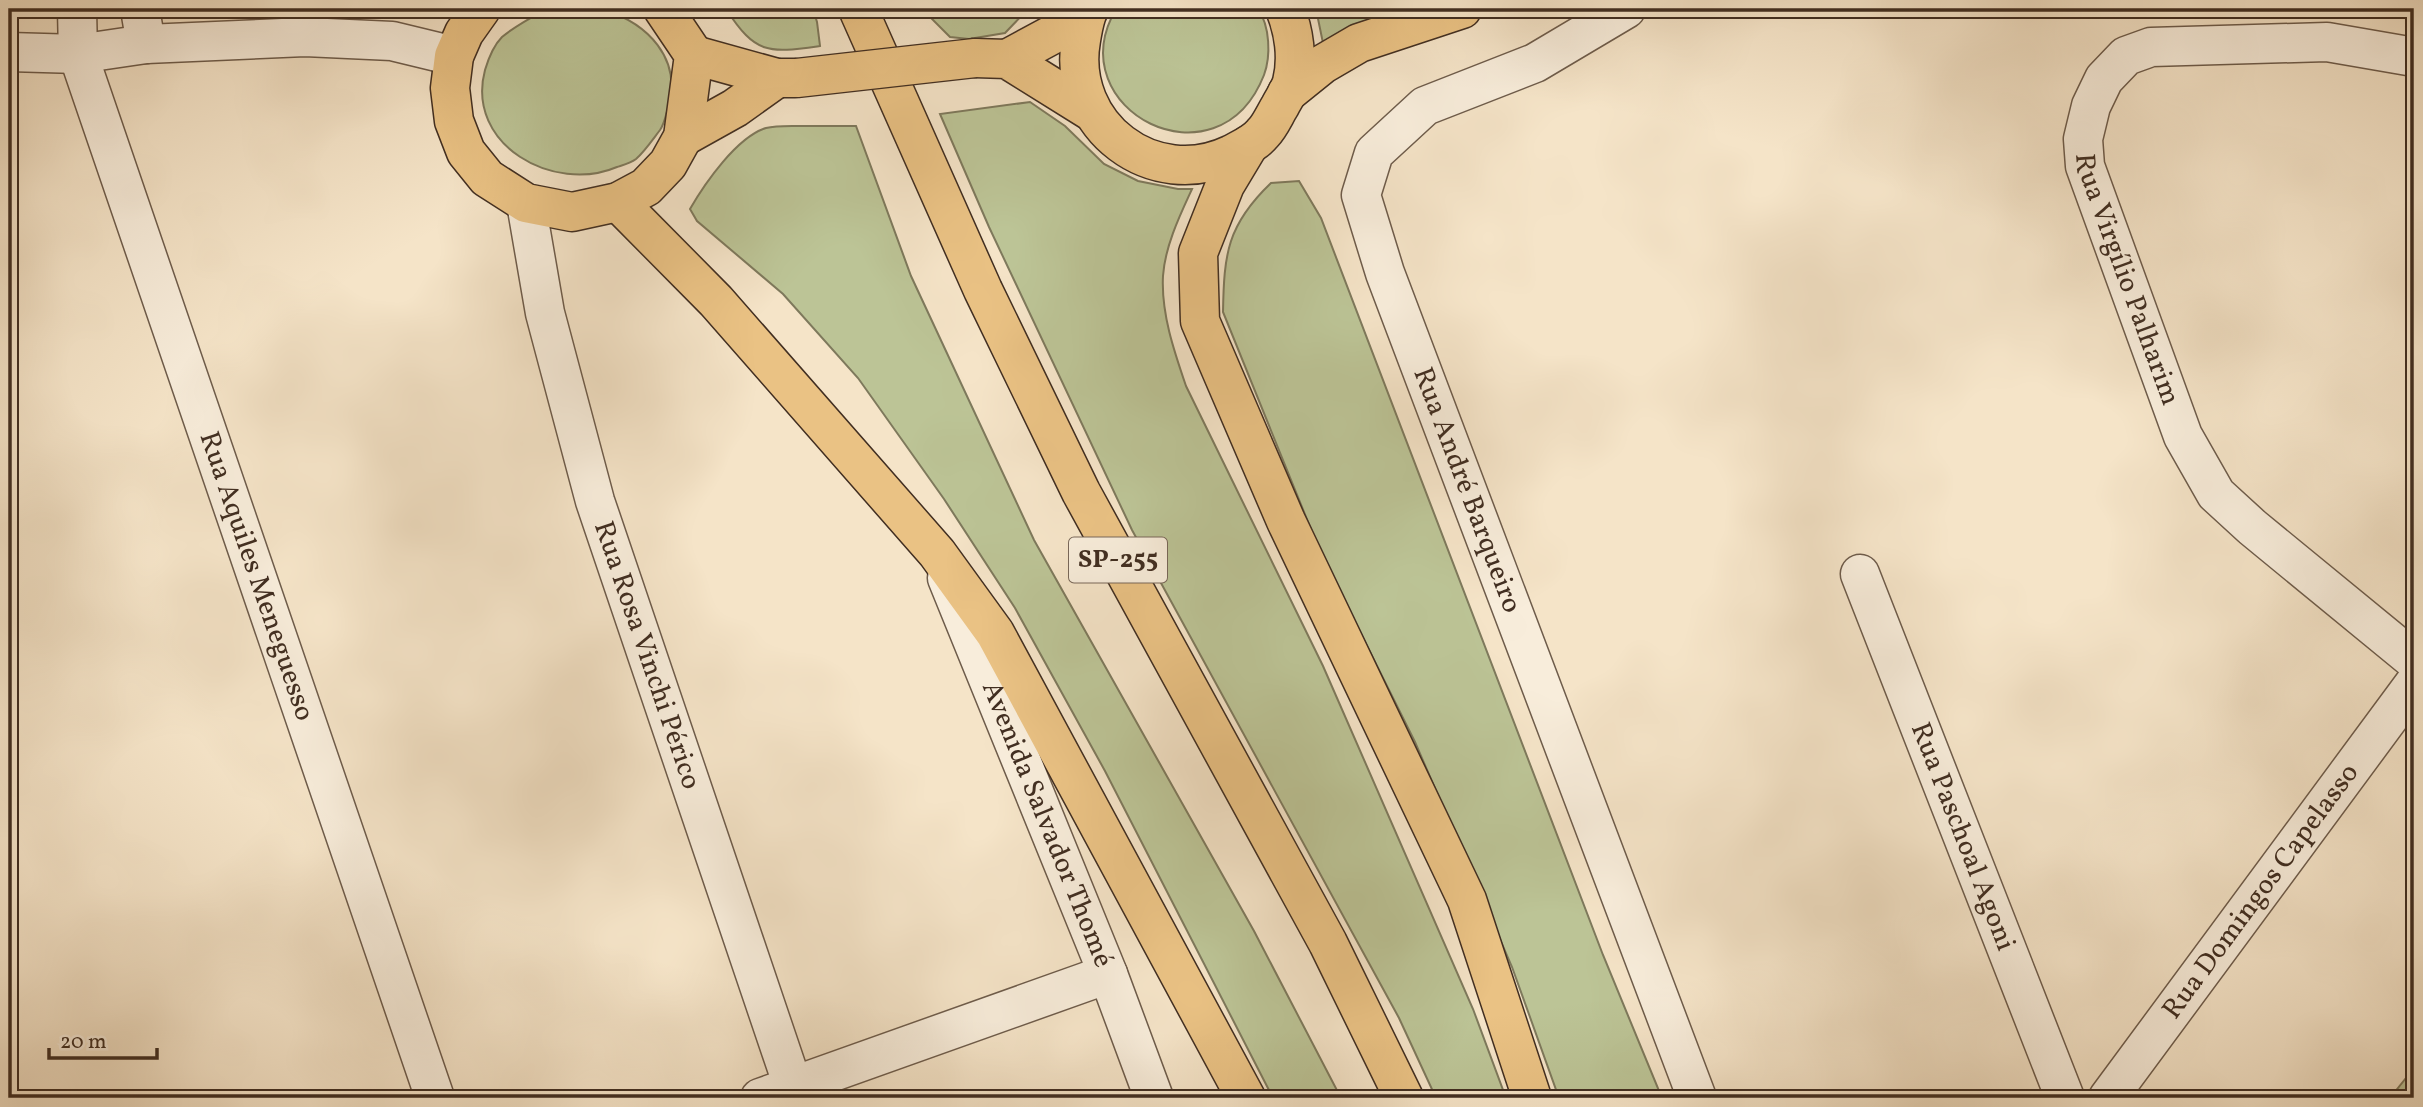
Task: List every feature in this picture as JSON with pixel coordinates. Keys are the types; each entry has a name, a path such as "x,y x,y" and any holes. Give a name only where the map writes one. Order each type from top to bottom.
{"main road":[{"path":"481,9 464,33 454,55 450,88 454,121 466,152 487,178 526,203 572,212 618,202 646,187 668,164 683,137 694,55 663,9"},
{"name":"SP-255","path":"858,9 983,290 1082,492 1328,943 1404,1098"},
{"path":"1087,13 1077,60 1082,87 1092,112 1115,139 1146,158 1181,165 1217,161 1249,145 1265,132 1292,83 1295,46 1285,9"},
{"path":"1287,93 1323,64 1359,43 1462,9"},
{"path":"694,55 787,78 991,58 1087,13"},
{"path":"991,58 1092,112"},
{"path":"683,137 787,78"},
{"path":"1249,145 1225,185 1198,253 1200,321 1286,521 1467,900 1532,1098"},
{"path":"618,202 716,301 937,553 995,633 1246,1098"}],"street":[{"name":"Rua Aquiles Meneguesso","path":"76,9 78,54 435,1098"},
{"name":"Rua André Barqueiro","path":"1626,9 1535,63 1425,106 1374,153 1361,195 1385,273 1697,1098"},
{"path":"9,52 78,54 143,26 392,41 454,55"},
{"name":"Rua Virgílio Palharim","path":"2414,57 2327,43 2151,47 2126,56 2104,79 2091,106 2083,139 2085,166 2182,436 2216,494 2252,527 2414,660"},
{"name":"Rua Rosa Vinchi Périco","path":"526,203 545,313 595,500 783,1094"},
{"name":"Avenida Salvador Thomé","path":"937,553 1108,974 1154,1098"},
{"name":"Rua Paschoal Agoni","path":"1860,574 2065,1098"},
{"name":"Rua Domingos Capelasso","path":"2108,1098 2414,684"},
{"path":"783,1094 1108,974"}],"green space":[{"path":"592,8 621,16 647,34 658,45 665,58 670,72 671,88 663,124 643,152 627,164 592,174 567,174 542,168 520,157 501,141 488,121 482,97 485,70 494,48 507,33 547,9"},
{"path":"726,9 813,9 820,46 788,50 765,47 746,35"},
{"path":"926,9 1028,9 1005,33 969,39 950,37 929,16"},
{"path":"1116,9 1258,9 1265,24 1268,41 1268,59 1264,75 1242,110 1213,128 1181,132 1151,124 1125,105 1108,78 1104,46"},
{"path":"1316,9 1432,9 1324,48"},
{"path":"1030,102 1065,126 1104,164 1138,181 1192,189 1170,242 1163,276 1166,318 1186,386 1323,666 1473,1009 1506,1098 1436,1098 1399,1018 1132,530 989,227 940,114"},
{"path":"780,126 856,126 911,276 1034,540 1254,931 1341,1098 1273,1098 1105,771 1015,608 944,499 858,378 783,294 697,221 690,209 713,174 733,151 755,133"},
{"path":"1299,181 1321,218 1603,955 1662,1098 1559,1098 1512,967 1415,742 1321,554 1223,312 1227,257 1237,227 1245,213 1271,183"},
{"path":"2414,1068 2414,1098 2390,1098"}]}
